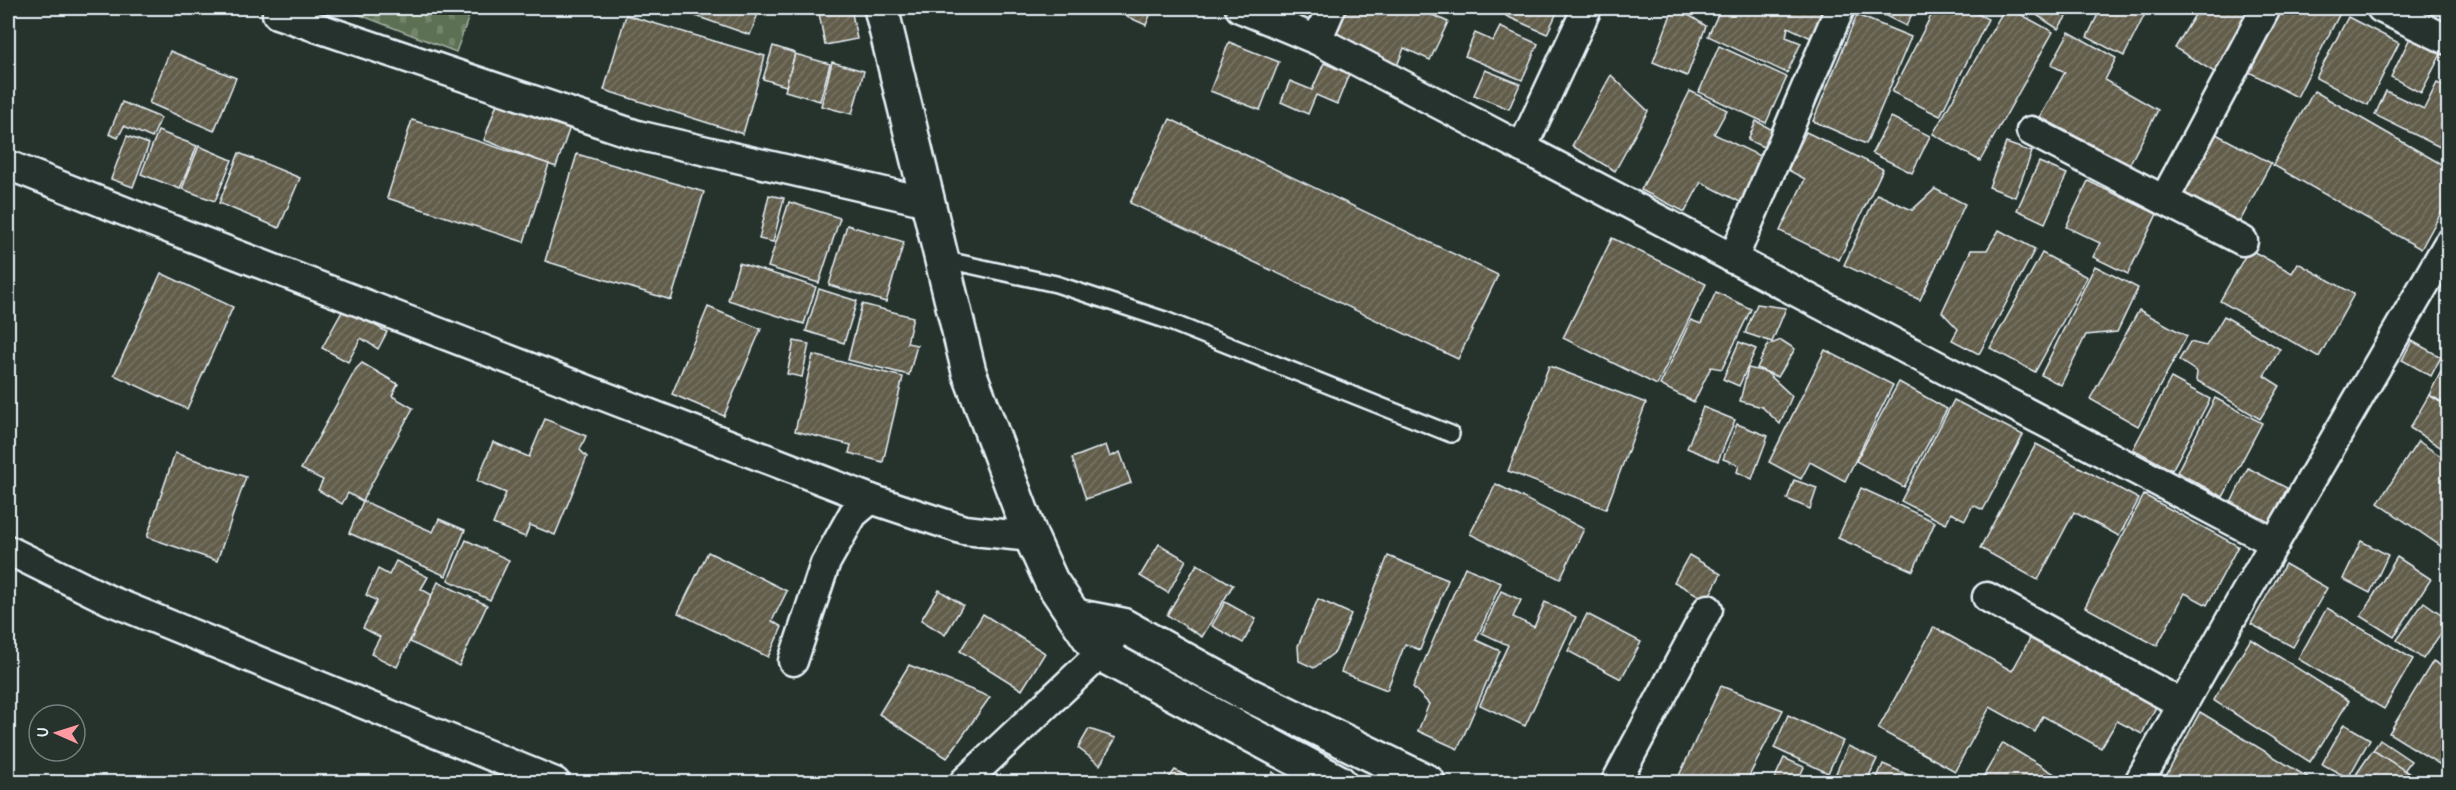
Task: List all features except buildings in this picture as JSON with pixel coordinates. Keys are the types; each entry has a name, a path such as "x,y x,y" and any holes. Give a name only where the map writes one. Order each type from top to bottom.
{"main road":[{"path":"881,8 969,372 1031,537 1051,580 1100,654 1339,783"},
{"path":"1075,616 1122,625 1245,693 1428,783"}],"street":[{"path":"1240,8 1317,40 2275,543"},
{"path":"1317,40 1331,8"},
{"path":"1522,148 1587,8"},
{"path":"1733,259 1840,8"},
{"path":"2164,200 2266,8"},
{"path":"2381,8 2448,40"},
{"path":"277,14 637,135 928,202"},
{"path":"2031,131 2243,241"},
{"path":"8,165 871,499 964,530 1031,537"},
{"path":"2139,783 2182,704 2448,244"},
{"path":"793,661 825,564 853,514 871,499"},
{"path":"8,550 109,600 555,783"},
{"path":"1987,597 2182,704"},
{"path":"1616,783 1708,609"},
{"path":"964,783 1100,654 1122,625"}],"lane":[{"path":"942,259 1056,284 1165,320 1451,434"}],"green space":[{"path":"342,8 472,8 456,52"}]}
